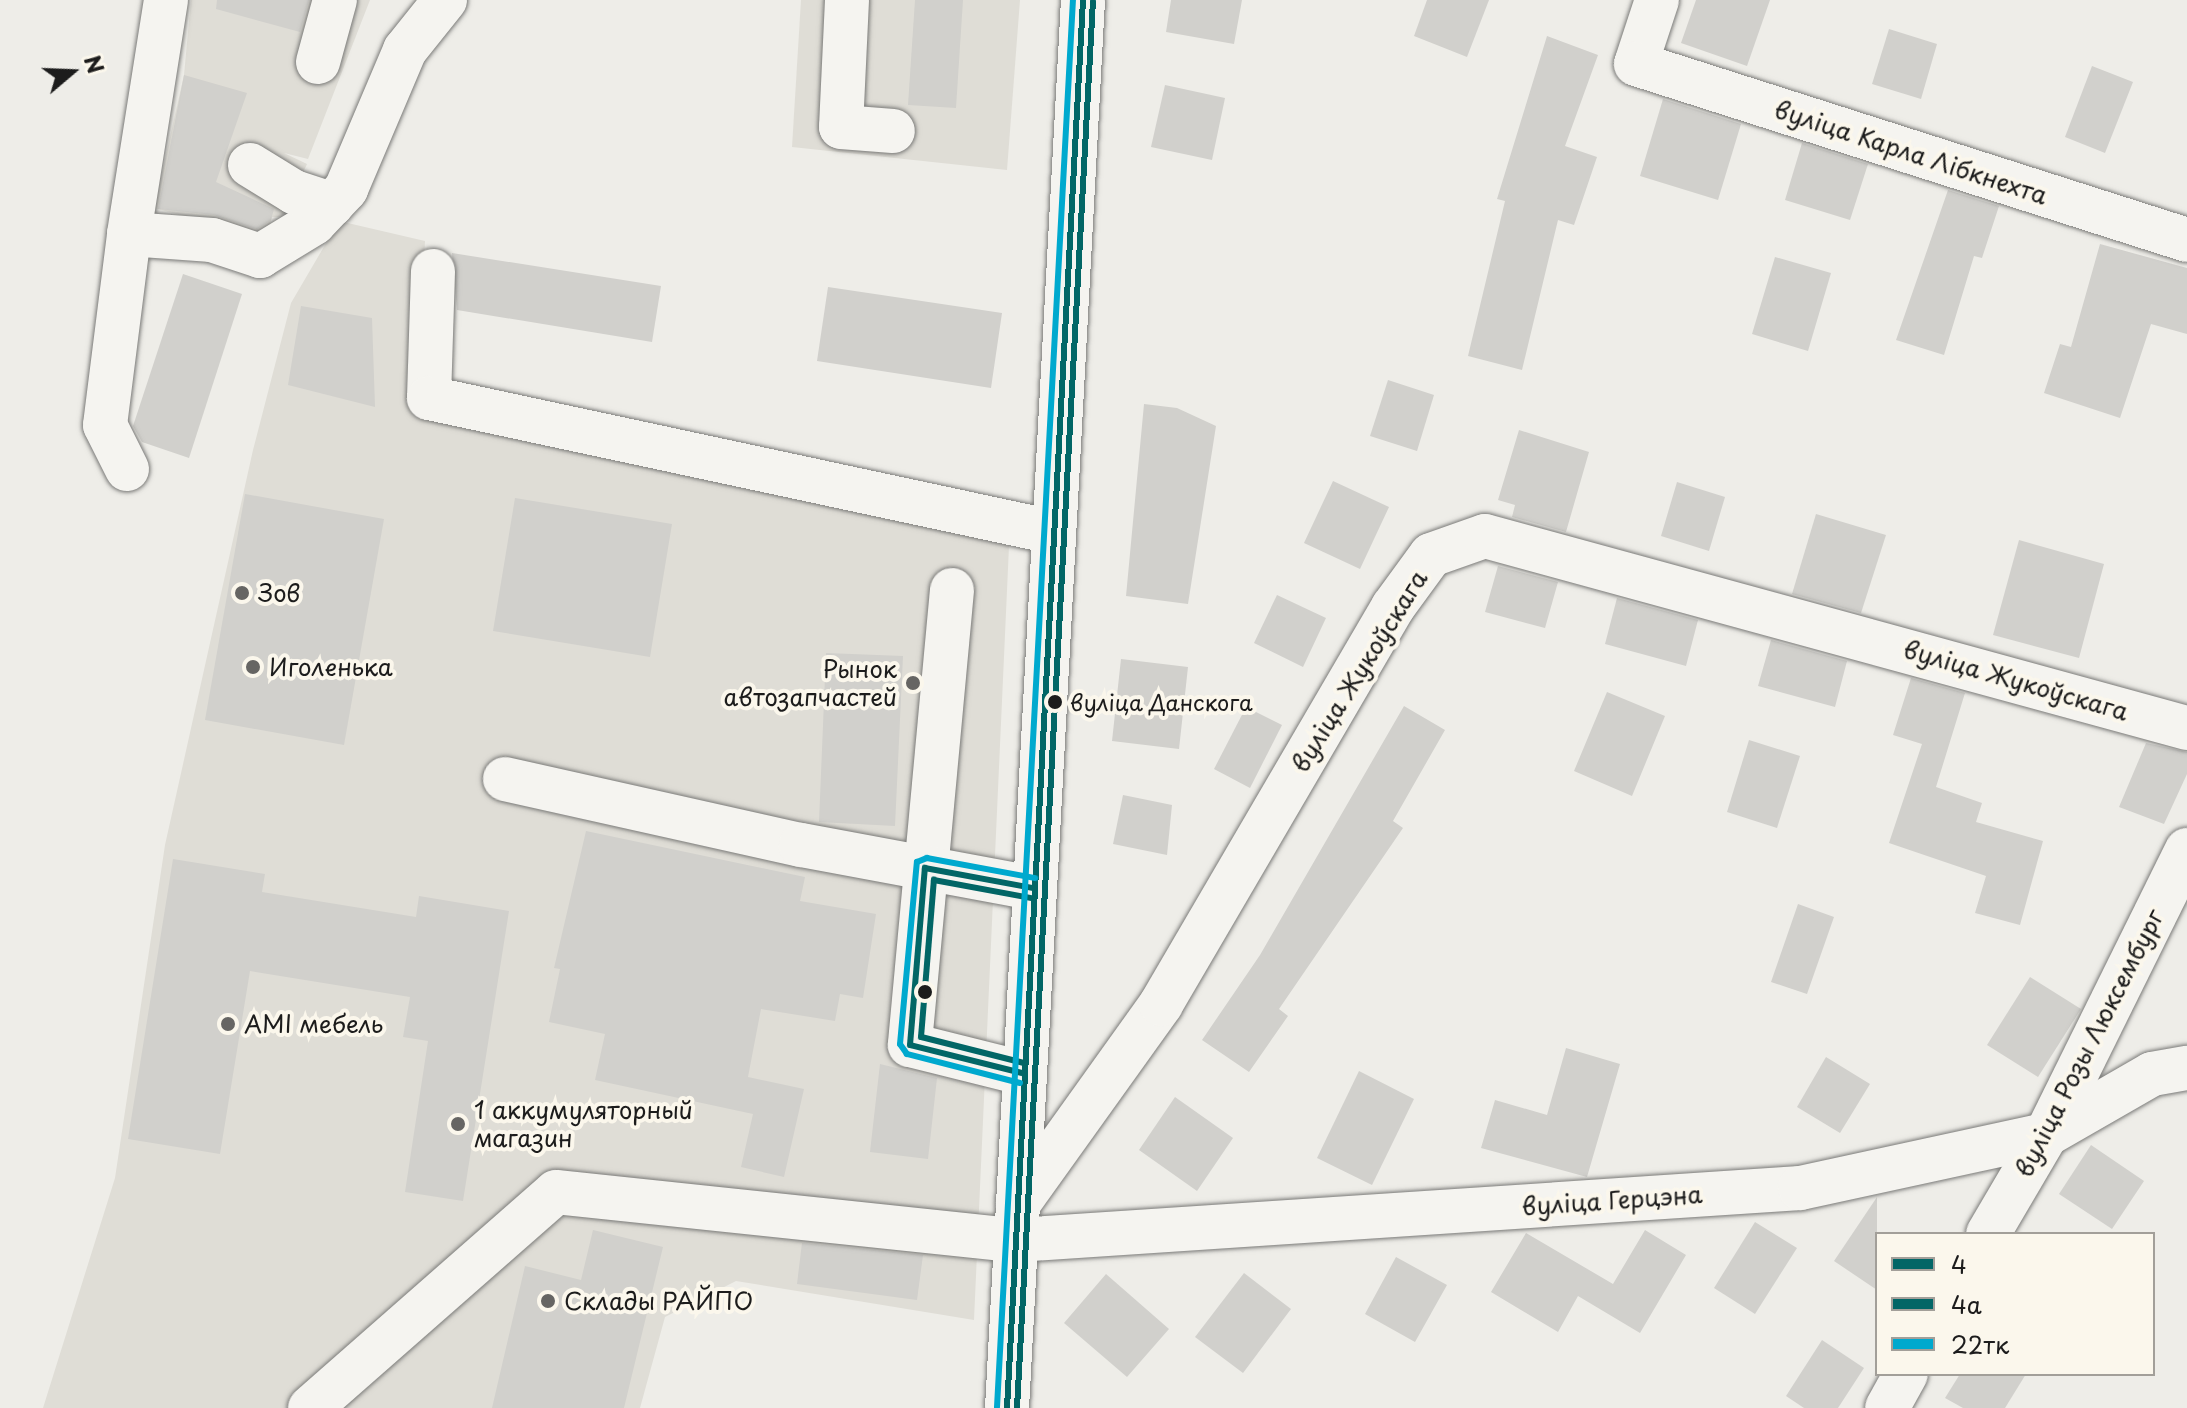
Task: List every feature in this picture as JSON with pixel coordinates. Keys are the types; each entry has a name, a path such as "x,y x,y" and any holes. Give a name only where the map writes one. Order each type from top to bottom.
{"street":[{"path":"127,469 105,425 129,234 166,0"},
{"path":"318,62 335,0"},
{"path":"129,234 212,240 260,256 314,223 346,189 405,50 445,0"},
{"path":"847,0 841,127 893,131"},
{"path":"1007,1408 1022,1073 1083,0"},
{"name":"вуліца Карла Лібкнехта","path":"1657,0 1636,64 2187,240"},
{"path":"250,165 294,192 332,204"},
{"path":"433,271 429,398 1053,532"},
{"name":"вуліца Жукоўскага","path":"1017,1222 1161,1004 1393,607 1431,555 1485,536 2187,728"},
{"path":"952,590 910,1045 1022,1073"},
{"path":"505,779 1033,888"},
{"name":"вуліца Розы Люксембург","path":"1989,1232 2046,1135 2187,850"},
{"name":"вуліца Герцэна","path":"310,1408 556,1192 1017,1222 1800,1188 2046,1135 2152,1074 2187,1068"},
{"path":"1887,1408 1905,1376"}],"shaded area":[{"path":"191,0 370,0 308,159 284,153 307,164 282,217 272,217 266,238 154,208 184,75"},
{"path":"801,0 1020,0 1007,170 792,147"},
{"path":"339,221 425,241 416,416 1011,502 974,1320 736,1281 665,1317 640,1408 43,1408 115,1178 165,845 253,450 291,303"}],"building":[{"path":"217,0 309,0 300,32 216,9"},
{"path":"915,0 963,0 956,108 908,105"},
{"path":"1171,0 1242,0 1234,44 1166,32"},
{"path":"1427,0 1489,0 1467,57 1414,36"},
{"path":"1696,0 1770,0 1747,66 1681,43"},
{"path":"1889,29 1937,44 1921,99 1872,84"},
{"path":"1547,36 1598,55 1565,146 1597,157 1574,225 1558,220 1522,370 1468,356 1505,201 1497,199"},
{"path":"2092,66 2133,82 2105,153 2065,137"},
{"path":"184,75 247,93 216,182 274,209 271,220 257,229 214,215 158,209"},
{"path":"1165,85 1225,98 1212,160 1151,147"},
{"path":"1663,99 1741,124 1718,200 1640,176"},
{"path":"1802,143 1868,164 1850,220 1785,200"},
{"path":"1948,190 1999,206 1982,258 1974,256 1944,355 1896,340"},
{"path":"2100,244 2187,268 2187,334 2151,324 2120,418 2044,393 2060,344 2071,347"},
{"path":"452,253 661,286 652,342 457,310"},
{"path":"1775,257 1831,273 1808,351 1752,334"},
{"path":"183,274 242,294 189,458 142,442 133,426"},
{"path":"828,287 1002,313 991,388 817,361"},
{"path":"301,306 372,318 375,407 288,385"},
{"path":"1388,380 1434,395 1417,451 1370,436"},
{"path":"1144,404 1177,408 1216,426 1188,604 1126,596"},
{"path":"1519,430 1589,452 1566,532 1512,517 1515,505 1498,500"},
{"path":"1333,481 1389,507 1360,569 1304,543"},
{"path":"1677,482 1725,497 1709,551 1661,536"},
{"path":"245,494 384,519 344,745 205,720"},
{"path":"515,498 672,524 650,657 493,631"},
{"path":"1816,514 1886,535 1861,613 1792,594"},
{"path":"2019,540 2104,564 2079,658 1993,635"},
{"path":"1498,566 1558,582 1545,628 1485,612"},
{"path":"1277,595 1326,618 1303,667 1254,643"},
{"path":"1617,598 1698,620 1686,666 1605,644"},
{"path":"1771,640 1847,661 1835,707 1758,686"},
{"path":"826,653 903,656 895,826 819,822"},
{"path":"1121,659 1188,667 1179,749 1112,741"},
{"path":"1911,678 1965,693 1936,787 1982,803 1976,822 2043,841 2020,925 1975,913 1986,876 1889,843 1922,744 1893,735"},
{"path":"1607,692 1665,716 1632,796 1574,771"},
{"path":"1404,706 1445,730 1393,821 1403,828 1279,1009 1288,1016 1249,1072 1202,1040 1260,955"},
{"path":"1246,707 1282,725 1250,788 1214,769"},
{"path":"1749,740 1800,756 1777,828 1727,812"},
{"path":"2146,743 2187,752 2187,774 2164,824 2119,807"},
{"path":"1123,795 1172,805 1167,855 1113,844"},
{"path":"586,831 805,877 800,901 876,914 863,998 840,994 835,1021 761,1009 748,1077 804,1089 784,1177 741,1167 753,1114 595,1080 605,1034 549,1022 560,969 554,968"},
{"path":"173,859 265,874 262,892 416,917 419,896 509,911 463,1201 405,1192 428,1041 403,1037 410,997 250,971 220,1154 128,1139"},
{"path":"1798,904 1834,917 1807,994 1771,982"},
{"path":"2030,977 2081,1009 2038,1077 1987,1045"},
{"path":"1566,1048 1620,1064 1587,1177 1481,1148 1495,1100 1547,1115"},
{"path":"1826,1057 1870,1084 1840,1133 1797,1107"},
{"path":"880,1064 937,1078 928,1159 870,1152"},
{"path":"1359,1071 1414,1099 1372,1185 1317,1158"},
{"path":"1175,1097 1233,1138 1197,1191 1139,1150"},
{"path":"2091,1145 2144,1181 2112,1229 2059,1194"},
{"path":"1877,1197 1875,1289 1834,1261"},
{"path":"1755,1222 1797,1248 1755,1314 1714,1288"},
{"path":"593,1230 663,1247 624,1408 492,1408 525,1266 581,1280"},
{"path":"1645,1230 1686,1255 1640,1333 1578,1296 1558,1332 1491,1292 1526,1233 1613,1284"},
{"path":"802,1243 923,1255 917,1300 797,1284"},
{"path":"1396,1257 1447,1285 1415,1342 1365,1314"},
{"path":"1244,1273 1291,1309 1243,1373 1195,1337"},
{"path":"1106,1274 1169,1329 1127,1377 1064,1323"},
{"path":"1822,1340 1864,1368 1838,1408 1804,1408 1786,1396"},
{"path":"1959,1376 2025,1376 2005,1408 1963,1408 1945,1398"}],"transit line":[{"name":"22тк","path":"997,1407 1073,0"},
{"name":"4","path":"1007,1408 1083,0"},
{"name":"4а","path":"1017,1408 1093,1"},
{"name":"22тк","path":"1020,1083 907,1054 900,1044 917,862 927,858 1035,878"},
{"name":"4","path":"1022,1073 910,1045 925,868 1033,888"},
{"name":"4а","path":"1024,1063 921,1037 934,880 1031,898"}],"place":[{"name":"Зов","path":"242,593"},
{"name":"Иголенька","path":"253,667"},
{"name":"Рынок автозапчастей","path":"913,683"},
{"name":"вуліца Данскога","path":"1055,702"},
{"name":"AMI мебель","path":"228,1024"},
{"name":"1 аккумуляторный магазин","path":"458,1124"},
{"name":"Склады РАЙПО","path":"548,1301"}]}
